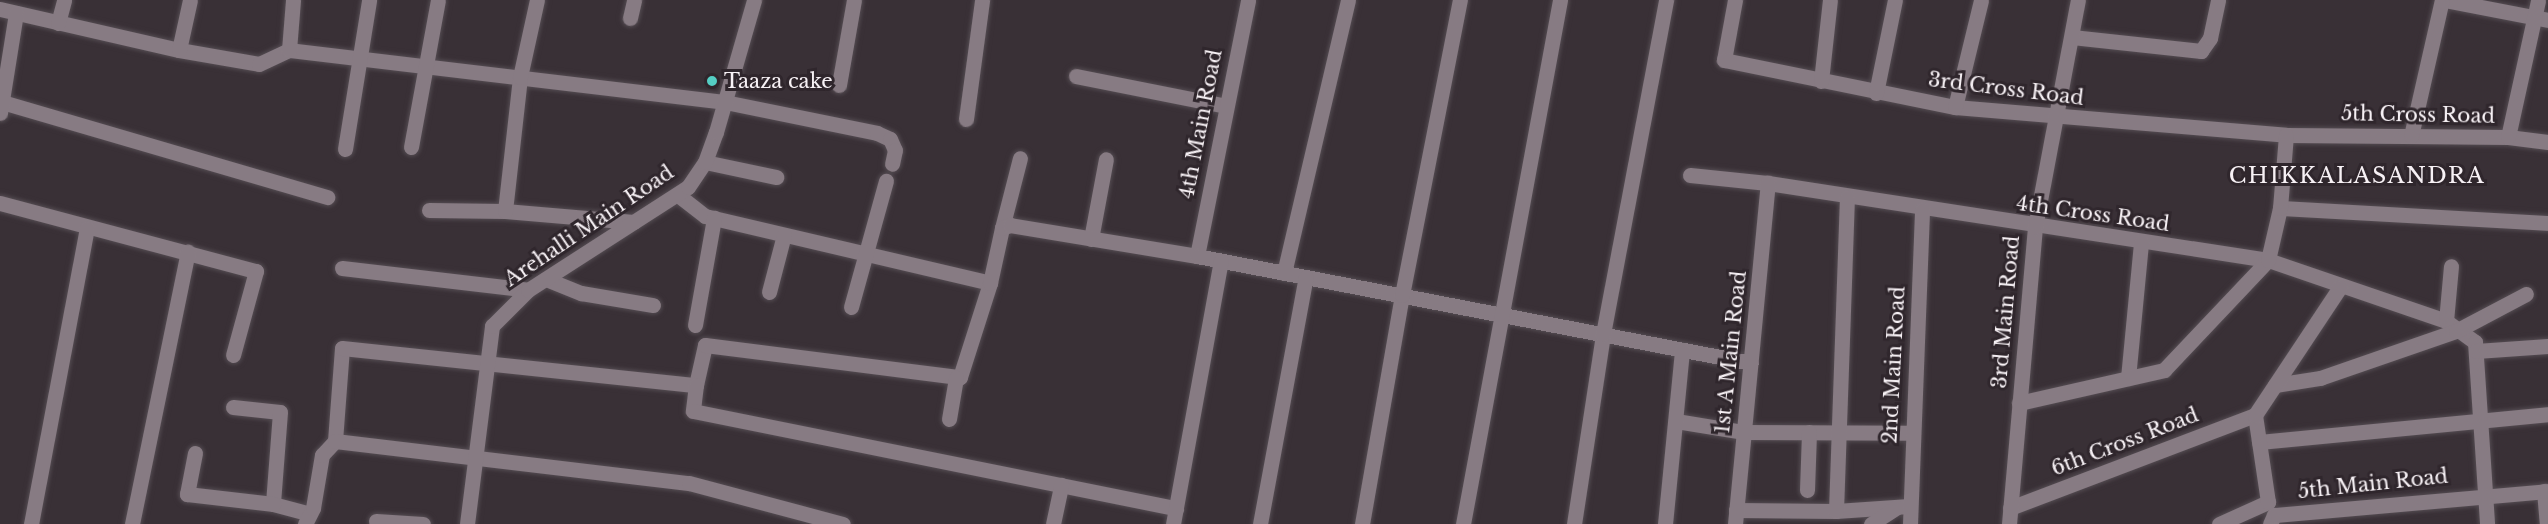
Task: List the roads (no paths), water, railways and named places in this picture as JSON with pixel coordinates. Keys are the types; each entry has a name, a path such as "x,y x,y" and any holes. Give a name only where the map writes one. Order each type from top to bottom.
{"street":[{"path":"58,23 64,0"},
{"path":"179,50 190,0"},
{"path":"289,50 293,0"},
{"path":"345,148 362,56 369,0"},
{"path":"411,147 438,0"},
{"path":"505,211 520,77 537,0"},
{"path":"630,18 634,0"},
{"name":"Arehalli Main Road","path":"467,524 485,364 492,326 528,290 678,195 705,162 754,0"},
{"path":"839,85 854,0"},
{"path":"966,119 982,0"},
{"name":"4th Main Road","path":"1197,256 1248,0"},
{"path":"1284,273 1348,0"},
{"path":"1362,524 1402,295 1460,0"},
{"path":"1463,524 1560,0"},
{"path":"1574,524 1604,334 1666,0"},
{"name":"3rd Cross Road","path":"1735,0 1724,60 1876,93 1955,107 2057,118 2286,135"},
{"path":"1821,81 1830,0"},
{"path":"1876,93 1895,0"},
{"path":"1955,107 1982,0"},
{"name":"3rd Main Road","path":"2009,524 2035,227 2078,0"},
{"path":"2072,37 2201,51 2210,38 2218,0"},
{"path":"2411,136 2443,0 2541,18"},
{"path":"2508,137 2541,18 2538,0"},
{"path":"0,9 179,50 260,63 289,50 362,56 725,102 878,133 890,139 894,150 892,164"},
{"path":"16,13 1,107 327,197"},
{"path":"1076,76 1227,106"},
{"path":"2019,403 2164,370 2268,260 2280,208 2286,135"},
{"name":"5th Cross Road","path":"2286,135 2508,137 2548,142"},
{"path":"949,419 956,378 965,368 990,283 1020,158"},
{"path":"1091,239 1106,159"},
{"path":"705,162 776,177"},
{"name":"4th Cross Road","path":"1690,175 1768,183 2035,227 2268,260 2451,326 2476,346"},
{"path":"851,307 886,181"},
{"name":"1st A Main Road","path":"1736,517 1768,183"},
{"path":"678,195 698,212 714,218 990,283"},
{"path":"1836,511 1847,196"},
{"path":"0,203 87,228 256,271 233,355"},
{"path":"2280,208 2548,223"},
{"name":"2nd Main Road","path":"1910,524 1904,506 1911,433 1922,209"},
{"path":"429,210 505,211 634,222"},
{"path":"695,325 714,218"},
{"path":"1002,228 1010,225 1197,256 1751,363"},
{"path":"31,524 87,228"},
{"path":"769,292 784,235"},
{"path":"2128,378 2141,242"},
{"path":"132,524 188,252"},
{"path":"1173,524 1221,261"},
{"path":"2451,266 2451,326"},
{"path":"342,268 528,290"},
{"path":"1260,524 1306,277"},
{"path":"546,279 581,293 653,305"},
{"path":"2219,524 2268,502 2265,442 2255,415 2340,287"},
{"path":"2275,385 2320,378 2526,294"},
{"path":"956,378 705,345 693,411 1176,508"},
{"path":"2487,524 2476,346 2548,346"},
{"path":"195,453 187,494 273,504 308,519 322,456 335,441 342,348 696,385"},
{"path":"1665,524 1682,350"},
{"path":"233,407 281,415 273,504"},
{"path":"2265,442 2480,418 2548,414"},
{"name":"6th Cross Road","path":"2010,508 2255,415"},
{"path":"1676,422 1744,432 1911,433"},
{"path":"1807,490 1809,432"},
{"path":"335,441 476,460 689,483 843,524"},
{"path":"1053,524 1061,485"},
{"path":"2486,494 2546,491 2547,524"},
{"name":"5th Main Road","path":"2270,524 2274,515 2486,494"},
{"path":"1736,517 1904,506"},
{"path":"1871,524 1904,506"},
{"path":"376,521 423,524"}],"place":[{"name":"Taaza cake","path":"712,81"}],"district":[{"name":"CHIKKALASANDRA","path":"2357,176"}]}
